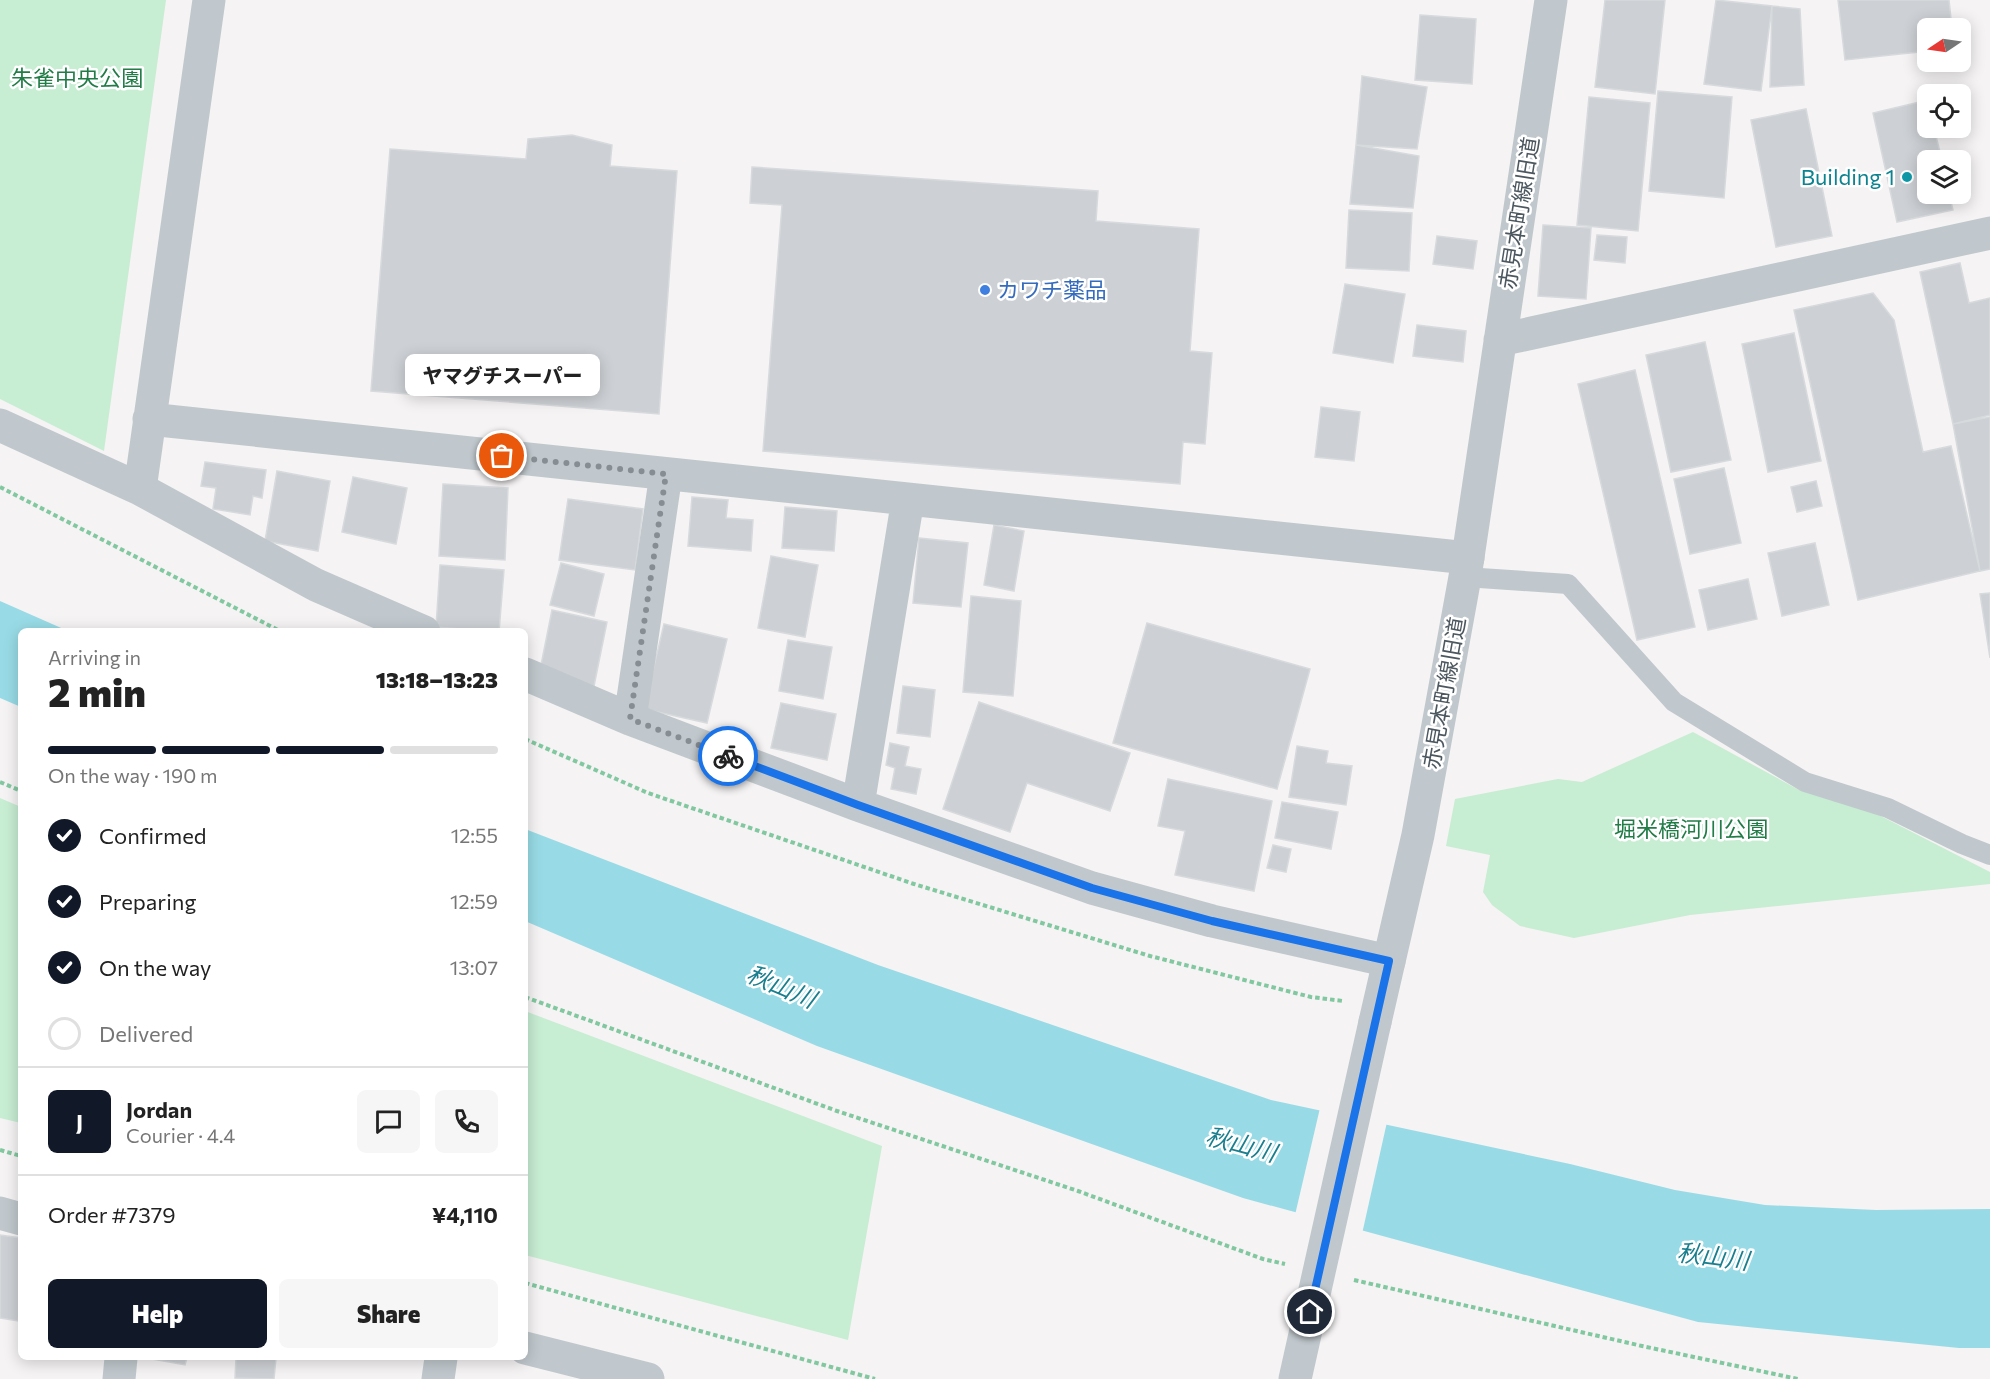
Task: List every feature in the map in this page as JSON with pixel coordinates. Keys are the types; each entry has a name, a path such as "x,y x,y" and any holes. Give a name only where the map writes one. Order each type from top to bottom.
{"street":[{"path":"140,489 209,0"},
{"name":"赤見本町線旧道","path":"1295,1379 1418,835 1466,568 1551,0"},
{"path":"1500,340 1990,233"},
{"path":"149,419 908,499 1466,568"},
{"path":"0,425 140,489 316,585 415,628"},
{"path":"630,719 666,474"},
{"path":"858,805 908,499"},
{"path":"528,676 630,719 858,805 1092,888 1212,921 1389,961"},
{"path":"0,1213 18,1218"},
{"path":"528,1349 648,1379"},
{"path":"119,1379 121,1360"},
{"path":"438,1379 441,1360"}],"lane":[{"path":"1466,568 1568,584 1674,702 1805,782 1888,808 1990,855"}],"path":[{"path":"0,487 274,628"},
{"path":"528,741 648,793 914,884 1150,956 1311,997 1346,1002"},
{"path":"0,782 18,790"},
{"path":"528,998 837,1111 1078,1191 1263,1259 1295,1266"},
{"path":"0,1150 18,1155"},
{"path":"1349,1279 1797,1379"},
{"path":"528,1284 874,1379"}],"green space":[{"name":"朱雀中央公園","path":"0,0 166,0 104,451 0,399"},
{"name":"堀米橋河川公園","path":"1693,732 1799,790 1871,811 1990,872 1990,884 1690,915 1574,938 1520,926 1492,905 1483,892 1490,855 1446,846 1455,799 1558,779 1582,782"},
{"path":"0,798 18,806 18,1122 0,1118"},
{"path":"528,1012 882,1146 848,1340 528,1256"}],"water":[{"path":"0,601 61,628 18,628 18,706 0,698"},
{"name":"秋山川","path":"528,830 878,965 1271,1100 1570,1164 1675,1190 1765,1205 1876,1210 1990,1209 1990,1348 1959,1348 1698,1322 1243,1198 817,1046 528,922"}],"pier":[{"path":"1320,1108 1387,1122 1362,1234 1295,1215"}],"building":[{"path":"1605,0 1665,0 1655,94 1595,87"},
{"path":"1716,0 1772,6 1761,91 1704,84"},
{"path":"1838,0 1949,0 1951,18 1917,18 1917,52 1845,60"},
{"path":"1772,6 1800,9 1804,85 1770,87"},
{"path":"1420,15 1476,19 1472,84 1415,80"},
{"path":"1362,76 1427,87 1417,149 1356,145"},
{"path":"1658,91 1732,97 1724,198 1649,191"},
{"path":"1589,97 1650,103 1638,231 1577,225"},
{"name":"Building 1","path":"1917,103 1917,138 1936,138 1940,150 1917,150 1917,204 1952,204 1953,210 1897,222 1873,113"},
{"path":"1806,109 1832,236 1776,247 1751,120"},
{"path":"572,135 612,145 610,166 677,171 659,414 371,391 390,149 526,159 528,139"},
{"path":"1356,145 1419,156 1413,208 1350,204"},
{"name":"カワチ薬品","path":"752,167 1098,191 1096,221 1199,229 1190,351 1212,353 1205,444 1183,442 1180,484 763,451 782,205 750,203"},
{"path":"1349,210 1412,213 1409,271 1346,268"},
{"path":"1543,225 1591,228 1586,299 1538,296"},
{"path":"1597,235 1627,237 1625,263 1594,260"},
{"path":"1437,236 1477,241 1473,269 1433,264"},
{"path":"1960,263 1969,303 1990,298 1990,415 1953,424 1920,272"},
{"path":"1345,284 1405,294 1393,363 1333,353"},
{"path":"1873,293 1894,320 1923,452 1951,446 1980,571 1858,600 1794,310"},
{"path":"1417,325 1466,331 1463,362 1413,356"},
{"path":"1794,333 1821,461 1768,472 1742,344"},
{"path":"1705,342 1731,460 1671,472 1646,355"},
{"path":"1635,370 1695,627 1637,640 1578,384"},
{"path":"1321,407 1360,412 1354,461 1315,457"},
{"path":"1990,417 1990,569 1980,571 1953,424"},
{"path":"205,462 266,470 262,498 253,496 250,515 213,509 216,488 201,486"},
{"path":"1724,468 1741,543 1690,554 1674,479"},
{"path":"277,471 330,481 318,551 265,541"},
{"path":"353,477 407,488 396,544 342,532"},
{"path":"1816,481 1822,506 1797,512 1791,487"},
{"path":"443,484 508,488 505,560 439,556"},
{"path":"692,497 728,500 726,518 753,520 751,551 688,546"},
{"path":"568,499 643,509 635,570 559,560"},
{"path":"785,507 837,511 834,551 782,548"},
{"path":"994,525 1024,531 1014,591 984,585"},
{"path":"919,538 968,543 961,607 913,603"},
{"path":"1815,543 1829,605 1782,616 1768,553"},
{"path":"771,556 818,565 805,637 758,628"},
{"path":"561,563 604,574 594,616 550,605"},
{"path":"440,565 504,570 499,628 436,627"},
{"path":"1748,579 1757,619 1708,630 1699,590"},
{"path":"1990,593 1990,658 1980,594"},
{"path":"971,596 1021,601 1013,696 963,692"},
{"path":"552,610 607,622 594,686 539,675"},
{"path":"1147,623 1310,669 1277,789 1113,743"},
{"path":"664,624 727,639 707,723 644,709"},
{"path":"788,640 832,647 823,699 779,691"},
{"path":"903,686 935,690 930,737 897,733"},
{"path":"979,702 1130,753 1110,811 1027,783 1010,832 943,809"},
{"path":"781,703 836,714 827,760 771,748"},
{"path":"890,743 909,747 905,766 921,769 916,794 891,789 895,768 886,765"},
{"path":"1297,746 1328,751 1326,763 1352,766 1346,805 1289,797"},
{"path":"1168,779 1272,801 1254,891 1175,875 1185,831 1158,826"},
{"path":"1282,802 1338,812 1331,849 1275,838"},
{"path":"1273,845 1291,849 1286,872 1267,868"},
{"path":"0,1235 18,1238 18,1321 0,1318"},
{"path":"158,1360 186,1360 185,1365"},
{"path":"236,1360 276,1360 274,1379 235,1378"}],"way so far":[{"path":"502,456 666,474 630,719 728,756"}],"place":[{"name":"Building 1","path":"1907,177"},
{"name":"カワチ薬品","path":"985,290"},
{"name":"ヤマグチスーパー","path":"502,456"}],"route":[{"path":"728,756 1092,888 1212,921 1389,961 1310,1312"}]}
